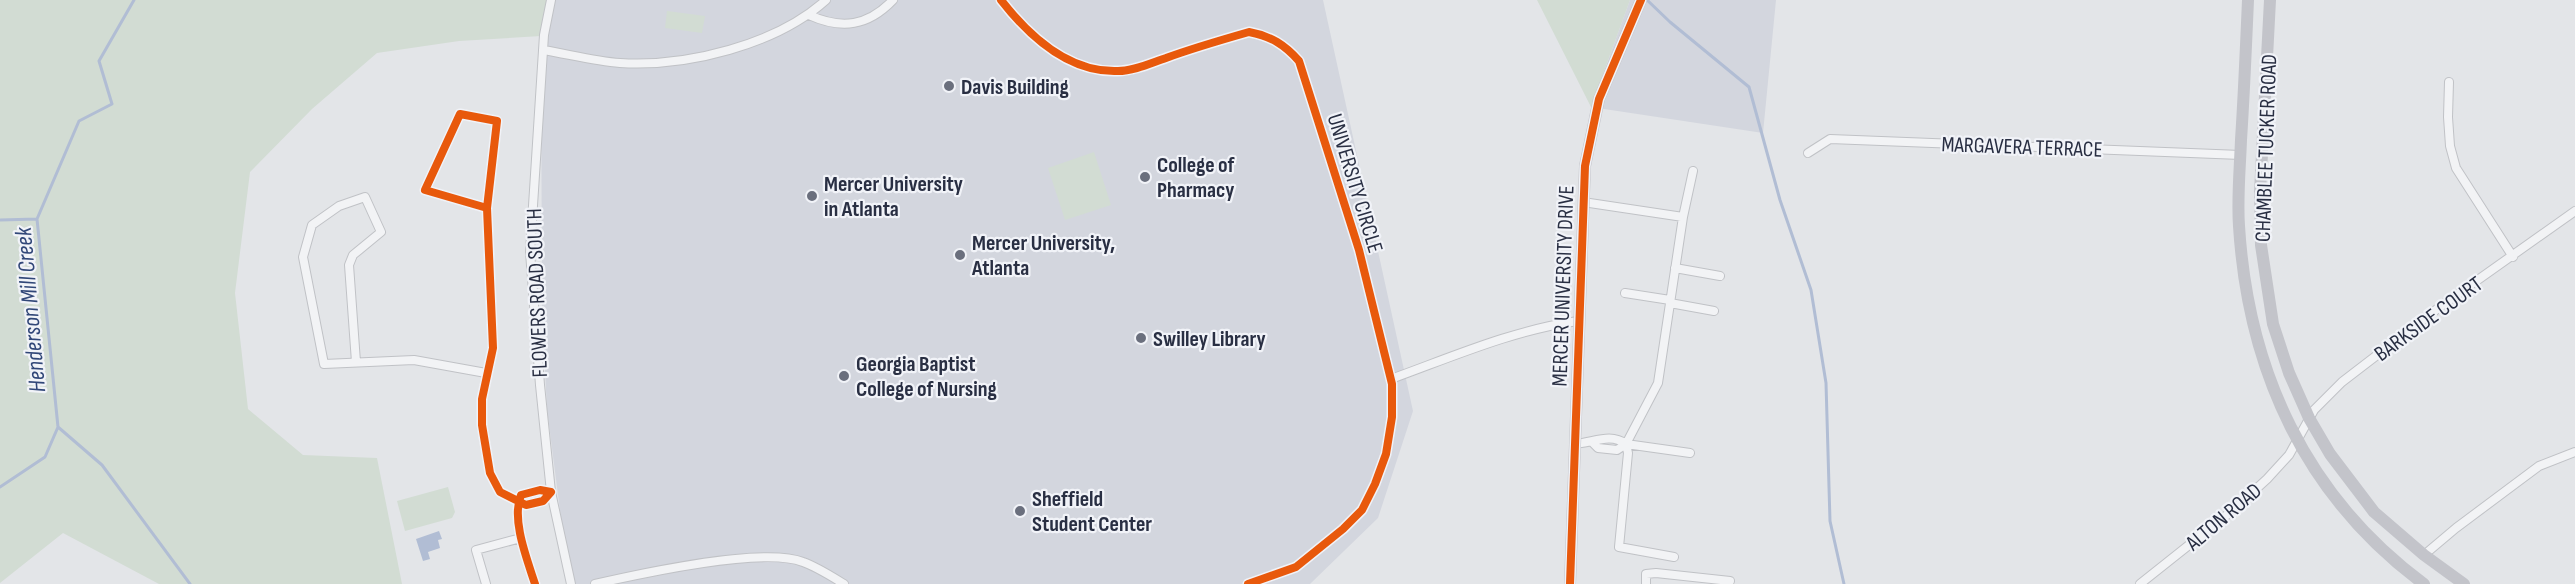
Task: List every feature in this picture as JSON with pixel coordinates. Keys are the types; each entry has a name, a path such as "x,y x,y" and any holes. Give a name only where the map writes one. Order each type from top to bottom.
{"main road":[{"name":"CHAMBLEE TUCKER ROAD","path":"2248,0 2238,224 2246,297 2255,336 2284,417 2339,503 2362,531 2397,564 2424,584"},
{"name":"CHAMBLEE TUCKER ROAD","path":"2270,0 2260,192 2261,245 2273,324 2289,373 2309,418 2330,454 2374,512 2424,555 2464,584"},
{"name":"MERCER UNIVERSITY DRIVE","path":"1570,584 1585,166 1599,99 1640,1"}],"street":[{"name":"FLOWERS ROAD SOUTH","path":"551,0 543,50 530,252 551,492 571,584"},
{"path":"543,50 618,63 668,61 741,47 809,15 826,0"},
{"path":"809,15 825,23 845,25 870,20 893,0"},
{"name":"UNIVERSITY CIRCLE","path":"1001,0 1018,22 1051,48 1071,62 1092,68 1119,71 1249,32 1265,35 1290,50 1299,61 1359,250 1391,379 1392,417 1386,454 1362,510 1343,529 1296,567 1248,584"},
{"path":"2449,82 2448,126 2456,168 2512,256"},
{"path":"487,208 425,189 460,114 497,121 487,208 493,348 482,399 482,425 490,473 500,492 518,502"},
{"name":"MARGAVERA TERRACE","path":"1808,153 1830,139 2241,154"},
{"path":"1674,557 1619,547 1628,453 1626,444 1658,383 1683,217 1693,171"},
{"path":"356,362 349,265 353,255 381,232 365,197 339,206 312,225 303,257 324,364 414,360 486,373"},
{"path":"1583,202 1683,217"},
{"name":"BARKSIDE COURT","path":"2298,440 2319,403 2342,382 2441,306 2575,211"},
{"path":"1675,268 1720,276"},
{"path":"1625,293 1714,311"},
{"path":"1391,379 1500,339 1578,321"},
{"path":"1574,444 1593,443 1600,438 1618,438 1626,444 1690,453"},
{"name":"ALTON ROAD","path":"2140,584 2244,501 2289,455 2298,440"},
{"path":"2424,555 2539,466 2575,452"},
{"path":"535,584 521,538 518,502 521,495 540,490 551,492"},
{"path":"486,584 476,550 521,538"},
{"path":"595,584 644,572 772,556 802,561 844,584"},
{"path":"1646,584 1646,574 1656,573 1730,581"}],"shaded area":[{"path":"0,0 551,0 541,36 459,41 377,53 312,109 250,172 235,293 248,409 303,455 377,458 402,584 159,584 63,533 0,583"},
{"name":"Mercer University, Atlanta","path":"551,0 1323,0 1413,411 1378,518 1310,584 573,584 566,557 547,409 542,310 541,36"},
{"path":"1537,0 1630,0 1591,107"},
{"path":"1630,0 1776,0 1763,133 1591,107"},
{"path":"667,11 705,16 702,33 665,28"},
{"path":"1094,152 1111,205 1065,220 1048,168"},
{"path":"448,487 455,512 452,518 405,531 397,501"}],"water":[{"path":"439,531 442,539 438,540 440,548 428,552 430,559 423,561 416,539"}],"waterway":[{"name":"Henderson Mill Creek","path":"0,487 45,457 58,427 37,219 79,121 112,104 99,61 134,0"},
{"path":"1647,0 1670,22 1749,87 1780,200 1811,290 1826,383 1830,521 1844,584"},
{"path":"0,220 37,219"},
{"path":"58,427 102,465 190,584"}],"cycle path":[{"path":"1001,0 1024,27 1052,50 1083,66 1100,70 1124,71 1136,68 1249,32 1277,42 1299,61 1359,250 1392,384 1392,417 1386,454 1362,510 1343,529 1296,567 1248,584"},
{"path":"1570,584 1585,166 1599,99 1641,0"},
{"path":"487,208 425,190 460,114 497,121 487,208 493,348 482,399 482,425 490,473 500,492 526,505 543,501 551,492 540,490 521,495 518,505 521,539 535,584"}],"place":[{"name":"Davis Building","path":"949,86"},
{"name":"College of Pharmacy","path":"1145,177"},
{"name":"Mercer University in Atlanta","path":"812,196"},
{"name":"Mercer University, Atlanta","path":"960,255"},
{"name":"Swilley Library","path":"1141,338"},
{"name":"Georgia Baptist College of Nursing","path":"844,376"},
{"name":"Sheffield Student Center","path":"1020,511"}]}
